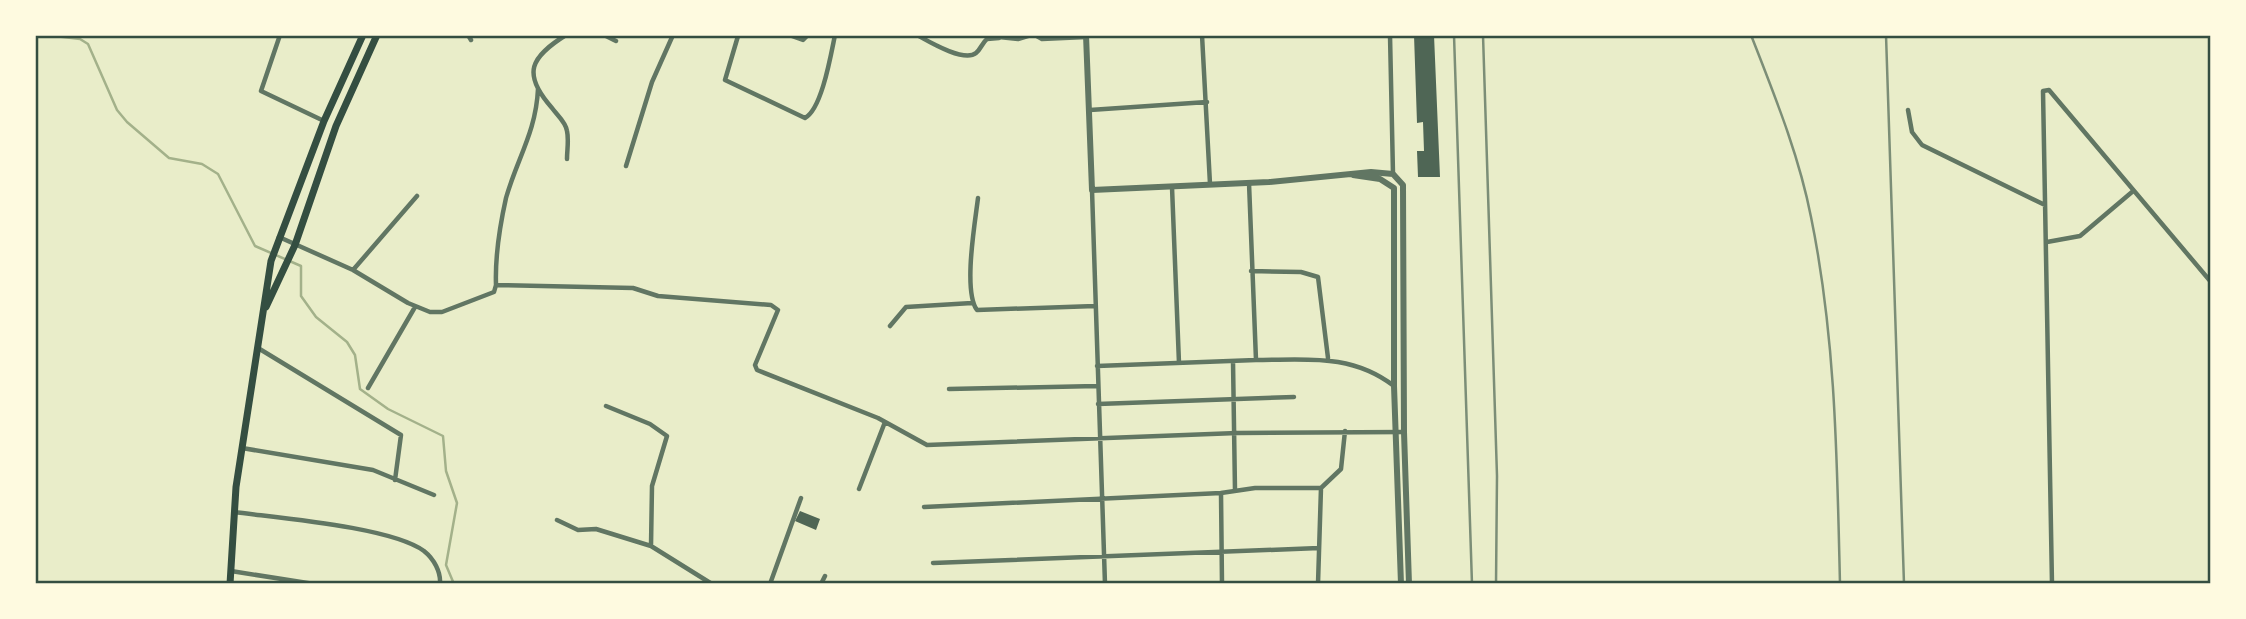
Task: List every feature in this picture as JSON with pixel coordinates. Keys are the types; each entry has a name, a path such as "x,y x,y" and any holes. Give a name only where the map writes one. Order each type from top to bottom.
{"main road":[{"path":"230,584 241,448 271,261 324,121 363,35"},
{"path":"263,314 293,248 336,126 377,35"}],"street":[{"path":"280,35 261,91 324,121"},
{"path":"566,35 547,46 536,60 532,75 538,89 564,124 567,159"},
{"path":"604,35 616,41"},
{"path":"626,166 652,82 673,35"},
{"path":"727,35 739,35 725,80 805,118 811,113 822,88 835,35"},
{"path":"789,35 803,40 808,35"},
{"path":"917,35 948,51 969,55 976,53 987,39 999,36 1028,38 1033,35 1042,39 1086,36 1105,584"},
{"path":"1202,35 1210,184"},
{"path":"1390,35 1393,174 1403,185 1404,432 1409,584"},
{"path":"279,239 293,248 354,270 415,307 430,312 442,312 494,292 495,265 506,198 535,124 538,89"},
{"path":"2052,584 2047,242 2041,98 2045,90 2049,90 2132,192 2211,282"},
{"path":"1090,110 1207,102"},
{"path":"1908,110 1912,132 1922,145 2045,205"},
{"path":"1092,190 1248,183 1371,172 1393,174"},
{"path":"1353,175 1380,179 1394,188 1394,386 1401,584"},
{"path":"1248,183 1255,360"},
{"path":"1172,186 1179,364"},
{"path":"2047,242 2080,236 2132,192"},
{"path":"354,270 417,196"},
{"path":"978,198 972,303 977,310 1095,306"},
{"path":"1251,271 1301,272 1318,277 1328,358"},
{"path":"496,285 639,289 658,296 771,305 778,310 755,365 757,370 885,422 927,445 1237,433 1404,432"},
{"path":"890,326 906,307 972,303"},
{"path":"368,388 415,307"},
{"path":"256,346 401,435 396,480"},
{"path":"1097,366 1328,358 1381,376 1394,386"},
{"path":"1233,361 1237,433 1235,491"},
{"path":"948,389 1097,386"},
{"path":"1098,404 1294,397"},
{"path":"606,406 650,424 667,436 652,486 651,546"},
{"path":"859,489 885,422"},
{"path":"924,507 1321,488 1341,469 1345,431"},
{"path":"241,448 373,471 434,495"},
{"path":"1318,584 1321,488"},
{"path":"1220,493 1222,584"},
{"path":"770,584 801,498"},
{"path":"234,512 361,530 405,542 424,551 437,566 440,584"},
{"path":"557,520 578,530 596,529 651,546 712,584"},
{"path":"933,563 1319,548"},
{"path":"231,571 314,584"},
{"path":"821,584 825,576"}],"building":[{"path":"1414,35 1434,35 1440,177 1418,177 1417,151 1424,151 1423,122 1417,123"},
{"path":"800,511 820,519 816,530 795,521"}],"waterway":[{"path":"46,35 80,39 88,44 117,110 127,122 169,158 202,164 218,174 255,246 301,266 301,296 316,317 347,342 355,355 360,389 388,409 443,436 446,471 457,503 446,565 454,584"}],"railway":[{"path":"1454,35 1472,584"},
{"path":"1483,35 1497,476 1496,584"},
{"path":"1751,35 1800,171 1819,263 1834,400 1840,584"},
{"path":"1886,35 1904,584"}]}
